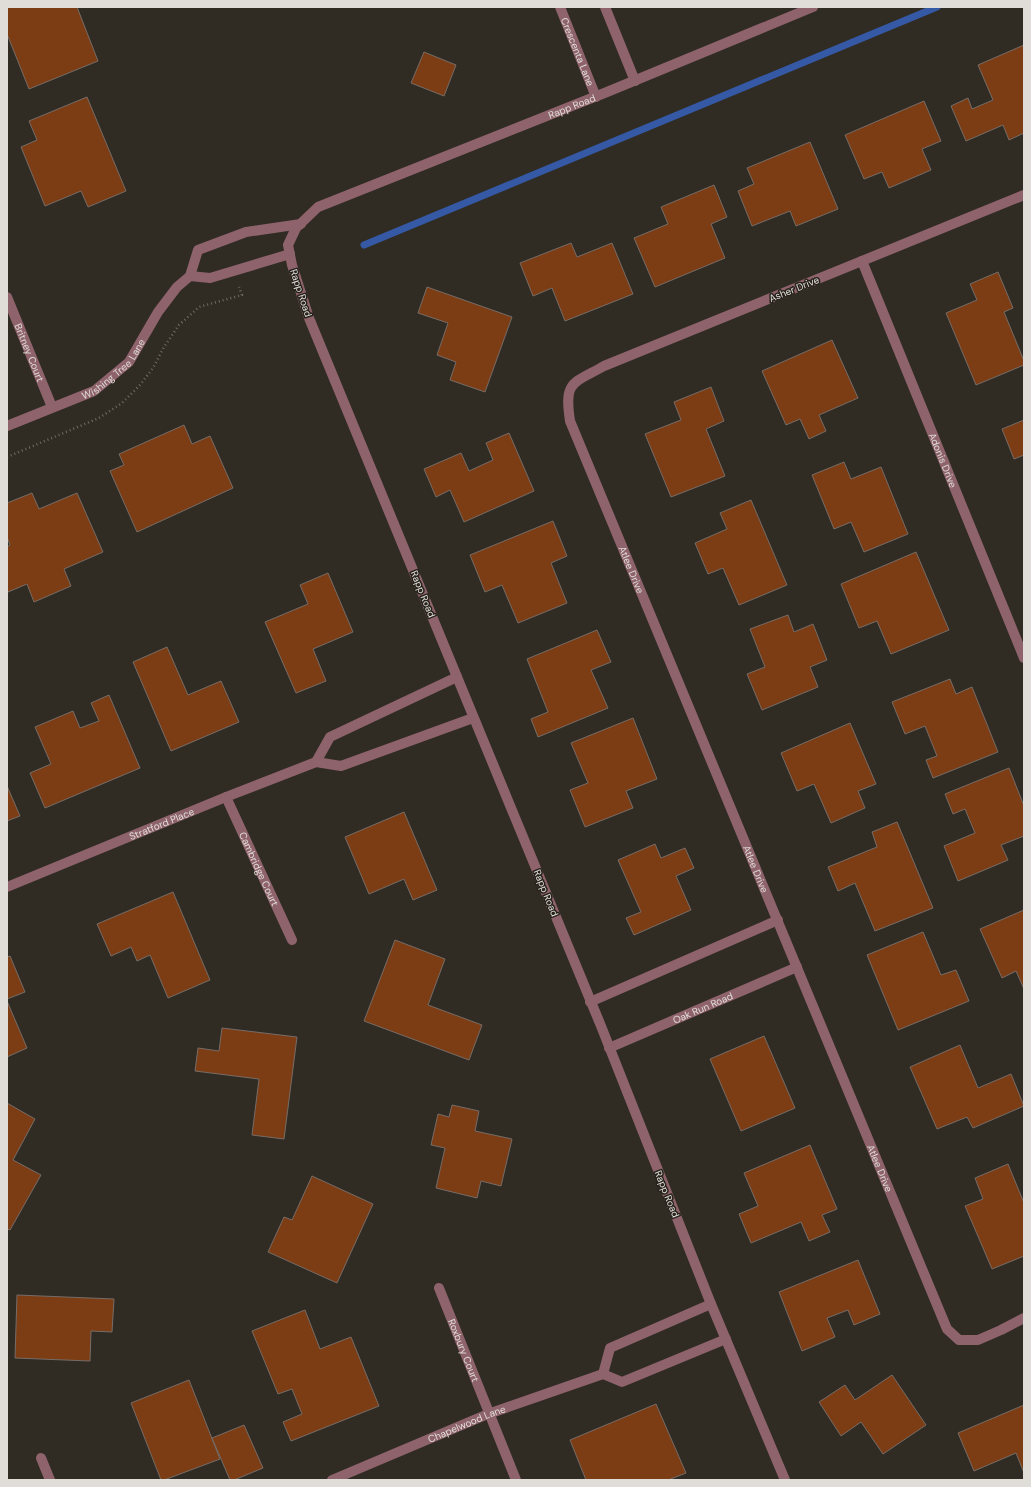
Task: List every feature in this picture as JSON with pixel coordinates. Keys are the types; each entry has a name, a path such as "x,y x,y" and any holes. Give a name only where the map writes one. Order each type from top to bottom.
{"street":[{"name":"Crescenta Lane","path":"560,7 596,97"},
{"path":"605,7 635,81"},
{"name":"Rapp Road","path":"785,1480 710,1304 609,1048 473,718 458,677 309,318 288,245 296,228 318,207 596,97 813,7"},
{"name":"Asher Drive","path":"569,391 574,383 604,366 1024,195"},
{"path":"290,254 210,278 190,276 198,250 246,232 300,224"},
{"name":"Adonis Drive","path":"862,261 1024,658"},
{"name":"Wishing Tree Lane","path":"7,426 94,391 129,362 158,312 177,287 190,276"},
{"name":"Britney Court","path":"7,297 52,407"},
{"name":"Atlee Drive","path":"569,391 567,402 570,421 947,1329 959,1340 978,1340 1024,1318"},
{"path":"458,677 330,737 316,762 341,766 473,718"},
{"name":"Stratford Place","path":"7,887 226,797 316,762"},
{"name":"Cambridge Court","path":"226,797 292,940"},
{"path":"590,1002 778,920"},
{"name":"Oak Run Road","path":"609,1048 797,967"},
{"name":"Roxbury Court","path":"439,1288 488,1414 516,1480"},
{"path":"710,1304 610,1348 603,1374 622,1382 726,1339"},
{"name":"Chapelwood Lane","path":"332,1480 488,1414 603,1374"},
{"path":"41,1458 50,1480"}],"building":[{"path":"7,7 77,7 98,61 29,89 7,34"},
{"path":"1024,45 1024,133 1009,140 1003,125 966,141 951,106 968,98 972,109 993,100 978,65"},
{"path":"424,52 456,65 444,96 411,83"},
{"path":"87,97 126,191 88,207 81,191 45,206 21,147 37,140 29,121"},
{"path":"924,101 941,141 922,149 931,170 889,188 882,172 864,179 845,135"},
{"path":"810,142 838,209 796,226 790,211 752,226 738,191 754,184 747,168"},
{"path":"714,185 727,217 711,224 725,258 655,287 634,238 668,224 661,207"},
{"path":"571,243 577,257 612,243 633,294 565,321 552,288 533,296 520,263"},
{"path":"998,272 1013,308 1004,312 1024,361 1024,365 976,385 946,313 977,300 970,284"},
{"path":"427,287 512,317 485,392 450,380 456,362 437,355 448,323 418,313"},
{"path":"832,340 858,398 819,415 826,431 809,439 800,419 786,425 762,371"},
{"path":"711,387 724,421 706,429 725,476 671,497 645,434 681,420 674,402"},
{"path":"1024,420 1024,455 1014,459 1002,429"},
{"path":"184,425 192,444 210,436 233,488 137,532 110,471 124,465 119,454"},
{"path":"509,433 534,491 464,522 450,490 436,497 424,469 461,453 469,471 493,460 486,443"},
{"path":"844,462 851,479 881,467 908,534 864,552 851,522 834,529 812,475"},
{"path":"32,493 39,509 77,493 103,552 64,569 71,586 34,602 27,584 8,592 7,589 7,547 10,545 7,537 7,503"},
{"path":"751,500 787,585 739,605 723,568 708,574 695,543 727,529 720,513"},
{"path":"553,521 567,556 551,563 567,603 518,623 502,585 485,592 470,555"},
{"path":"916,552 949,630 891,654 877,621 859,628 841,584"},
{"path":"328,573 353,632 313,649 326,681 296,693 265,622 308,604 300,585"},
{"path":"788,615 794,632 813,624 827,660 810,667 818,687 762,710 747,674 765,667 750,629"},
{"path":"597,630 611,662 591,670 608,708 538,737 531,719 548,712 527,659"},
{"path":"167,647 188,695 221,681 239,722 171,751 133,662"},
{"path":"950,679 956,694 972,687 998,752 933,778 926,760 937,756 925,726 905,734 892,702"},
{"path":"109,695 140,768 45,808 30,773 51,764 35,727 73,711 80,728 99,721 91,703"},
{"path":"633,718 657,779 626,791 633,808 585,827 570,790 588,783 571,743"},
{"path":"850,723 876,784 858,791 865,808 831,823 814,784 797,791 781,753"},
{"path":"1009,768 1024,806 1024,836 1001,845 1008,860 958,881 944,846 975,833 965,809 953,814 945,794"},
{"path":"7,786 20,816 7,821"},
{"path":"404,812 437,890 413,900 404,879 369,894 345,837"},
{"path":"897,822 933,908 875,931 855,883 838,891 828,867 877,847 872,832"},
{"path":"655,844 661,858 685,848 694,868 676,876 691,910 634,935 626,918 641,912 618,860"},
{"path":"173,892 210,980 168,998 150,955 137,961 131,947 111,956 97,924"},
{"path":"1024,910 1024,989 1016,971 1002,978 980,929"},
{"path":"923,932 941,975 956,970 969,1001 898,1030 867,955"},
{"path":"395,940 445,959 428,1005 482,1025 469,1060 364,1021"},
{"path":"10,956 25,992 7,999 7,957"},
{"path":"7,1001 27,1048 7,1057"},
{"path":"222,1028 297,1037 284,1139 252,1135 259,1079 195,1071 198,1048 219,1051"},
{"path":"764,1036 795,1108 741,1131 710,1059"},
{"path":"960,1045 978,1088 1011,1074 1024,1106 973,1128 967,1117 937,1129 910,1067"},
{"path":"7,1103 35,1119 13,1160 41,1175 10,1230 7,1229"},
{"path":"452,1105 479,1111 475,1131 512,1139 501,1186 481,1181 477,1198 436,1188 445,1148 431,1145 438,1114 449,1117"},
{"path":"810,1145 837,1209 822,1215 830,1232 809,1241 801,1222 751,1243 739,1214 758,1206 744,1173"},
{"path":"1008,1164 1024,1203 1024,1256 992,1269 965,1206 983,1199 975,1178"},
{"path":"312,1176 373,1204 337,1283 268,1252 284,1217 292,1220"},
{"path":"858,1260 880,1314 854,1325 848,1310 827,1318 835,1337 802,1351 779,1292"},
{"path":"17,1295 114,1299 112,1332 91,1331 90,1361 15,1358"},
{"path":"305,1310 320,1349 351,1337 379,1406 291,1441 283,1422 302,1414 292,1389 278,1394 252,1331"},
{"path":"892,1375 926,1425 883,1454 861,1422 841,1436 819,1402 845,1385 855,1400"},
{"path":"189,1380 220,1459 161,1480 131,1403"},
{"path":"656,1404 686,1473 668,1480 586,1480 570,1440"},
{"path":"1024,1405 1024,1473 1016,1453 974,1471 958,1433"},
{"path":"244,1425 263,1468 234,1480 230,1480 212,1438"}],"waterway":[{"path":"364,245 937,7"}]}
